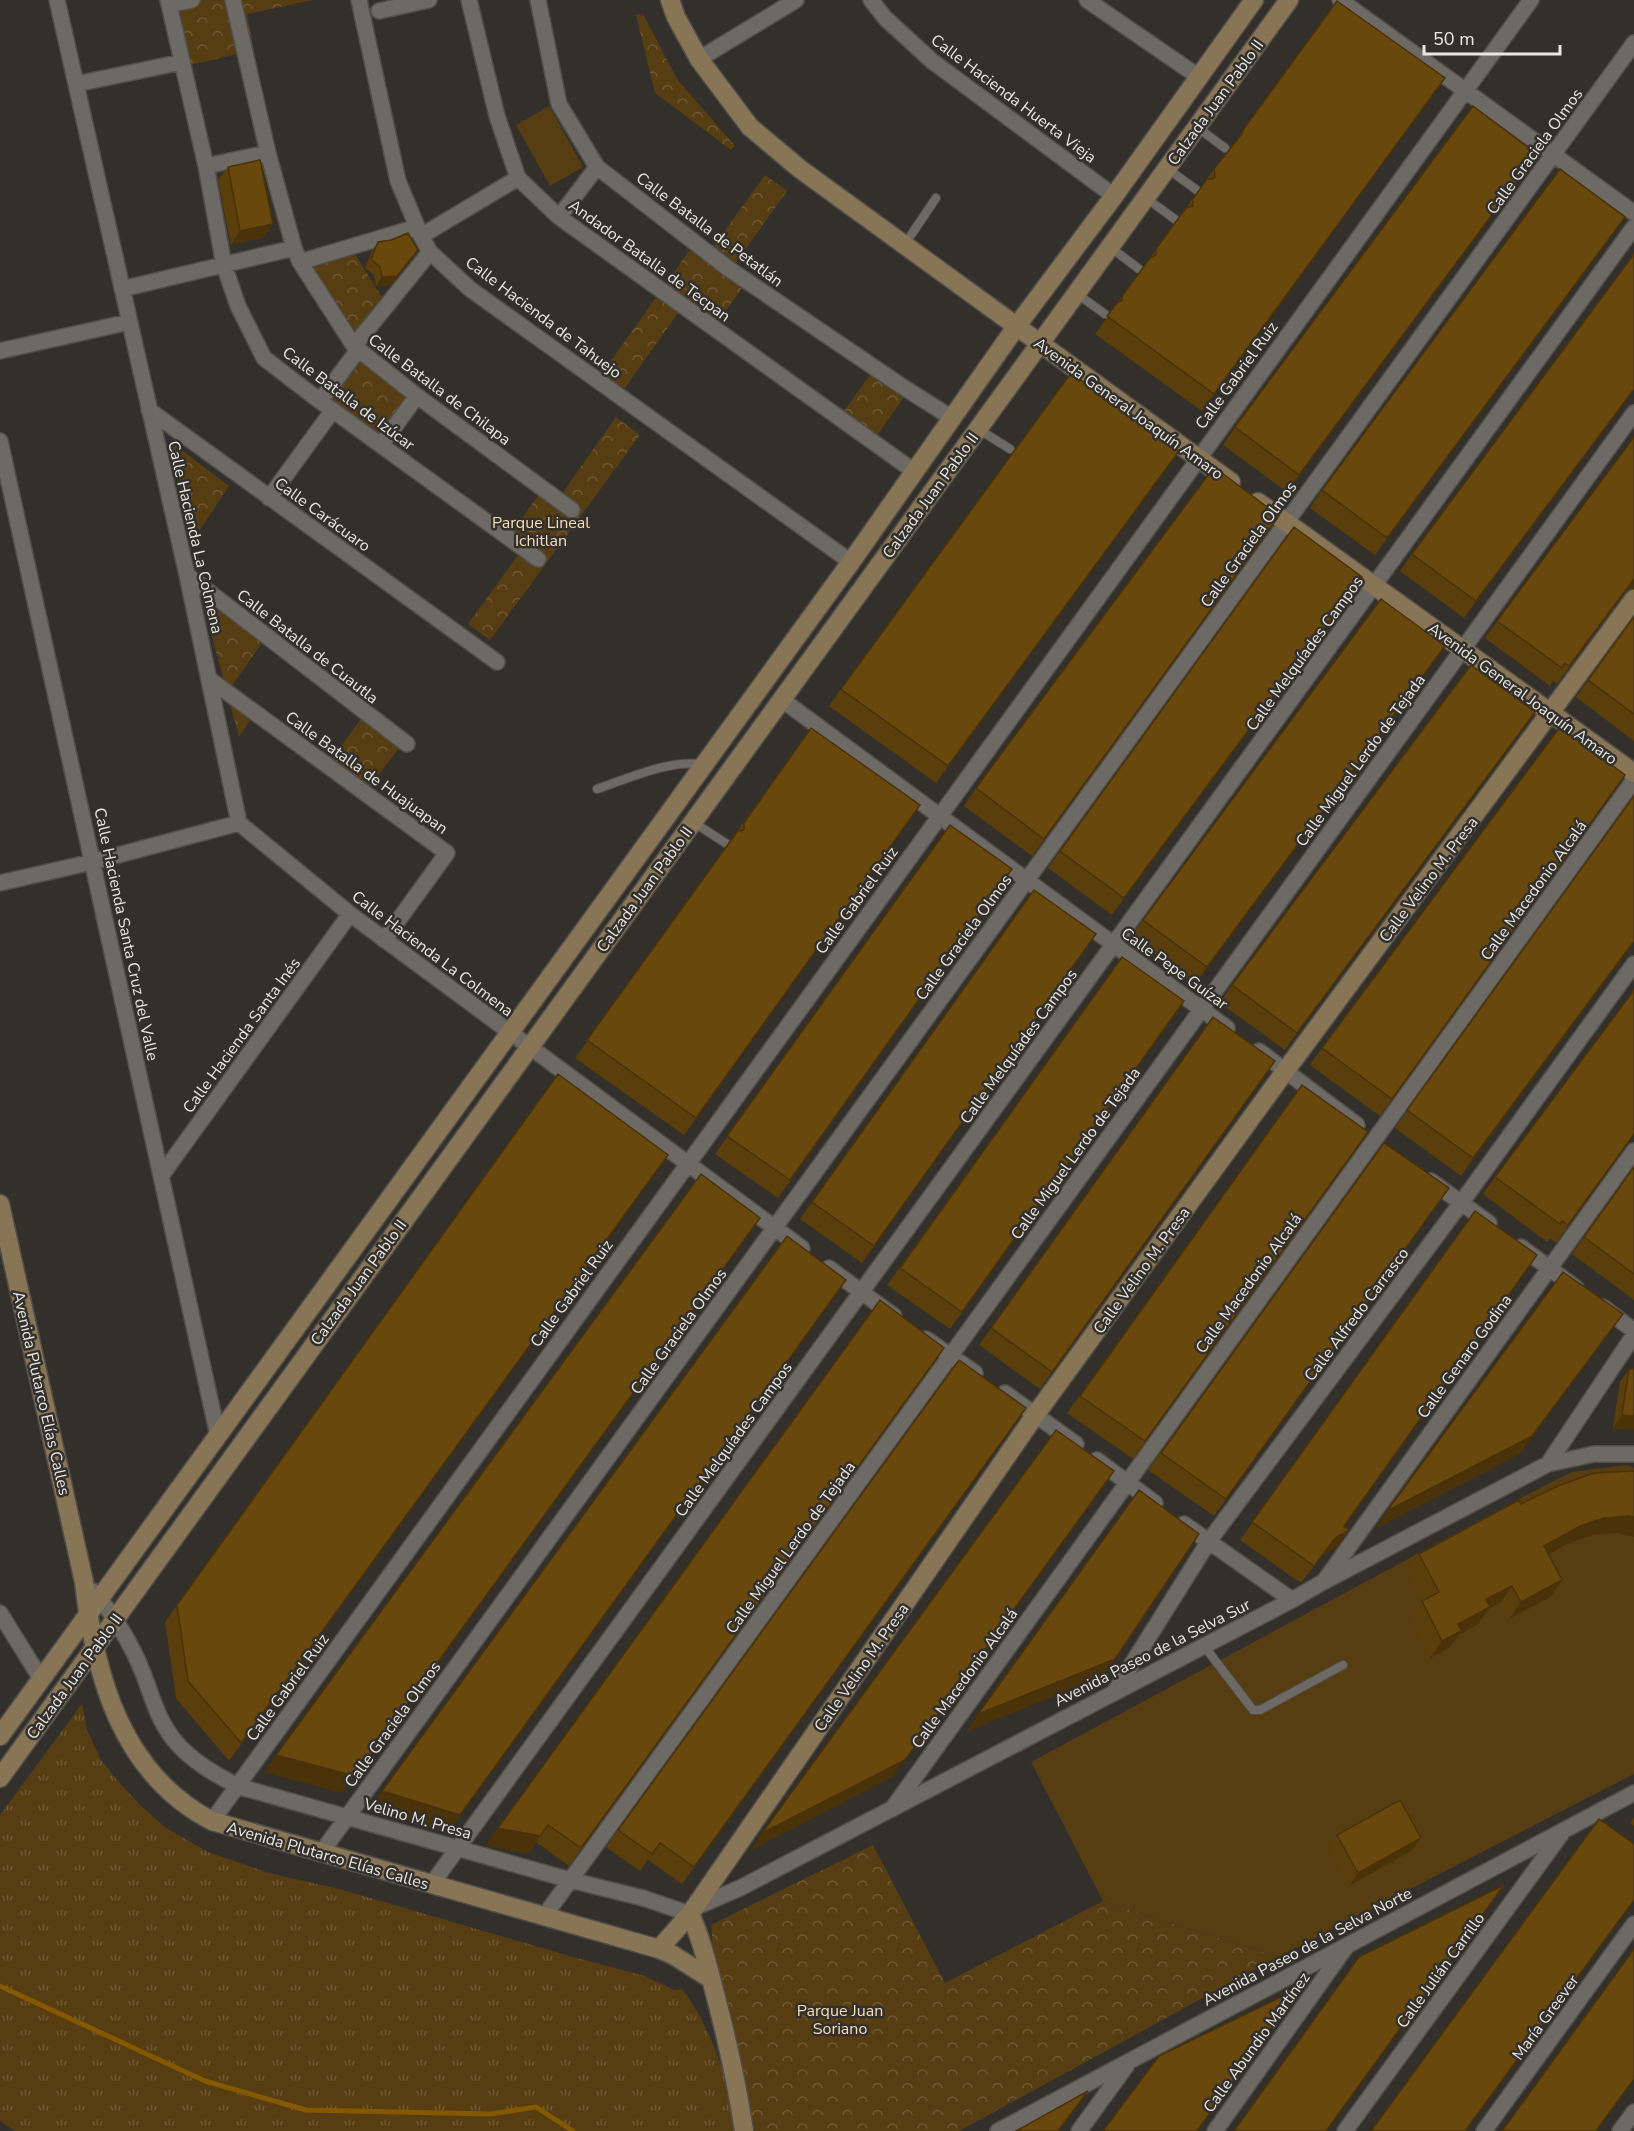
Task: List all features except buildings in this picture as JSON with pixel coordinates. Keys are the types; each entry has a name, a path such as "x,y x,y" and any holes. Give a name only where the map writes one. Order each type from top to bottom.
{"main road":[{"name":"Avenida General Joaquín Amaro","path":"670,0 676,17 699,59 750,127 800,169 1634,773"},
{"name":"Calzada Juan Pablo II","path":"0,1736 851,562 1016,327 1114,196 1254,0"},
{"name":"Calzada Juan Pablo II","path":"0,1778 1289,0"},
{"name":"Calle Velino M. Presa","path":"659,1949 692,1911 1036,1414 1286,1070 1634,599"},
{"name":"Avenida Plutarco Elías Calles","path":"0,1204 84,1582 95,1647 112,1709 148,1771 170,1794 212,1821 659,1949 711,1979"},
{"path":"692,1911 737,2085 744,2131"}],"street":[{"name":"Calle Hacienda La Colmena","path":"57,0 188,575 239,823 384,940 687,1164 950,1356 1036,1414 1126,1482 1292,1600"},
{"path":"169,2 192,0"},
{"name":"Calle Batalla de Chilapa","path":"233,0 268,153 297,255 356,348 417,396 572,510"},
{"name":"Calle Hacienda de Tahuejo","path":"359,0 398,181 430,252 470,289 851,562"},
{"path":"379,11 429,0"},
{"name":"Andador Batalla de Tecpan","path":"469,0 497,116 518,178 559,217 915,472"},
{"name":"Calle Batalla de Petatlán","path":"538,0 559,104 597,167 729,269 952,418"},
{"path":"699,59 796,0"},
{"name":"Calle Hacienda Huerta Vieja","path":"871,0 885,18 932,61 1114,196"},
{"path":"1087,0 1199,77"},
{"path":"1340,0 1634,213"},
{"name":"Calle Gabriel Ruiz","path":"212,1821 1531,0"},
{"name":"Calle Batalla de Izúcar","path":"169,2 206,166 224,266 238,306 264,358 538,559"},
{"name":"Calle Graciela Olmos","path":"321,1853 1634,43"},
{"path":"76,84 182,62"},
{"path":"206,166 268,153"},
{"path":"559,217 597,167"},
{"path":"122,289 224,266 297,255 419,231 518,178"},
{"name":"Calle Melquíades Campos","path":"431,1885 1634,227"},
{"path":"269,498 327,406 356,348 430,252"},
{"path":"0,351 129,322"},
{"path":"381,445 417,396"},
{"name":"Calle Carácuaro","path":"149,410 496,662"},
{"name":"Calle Miguel Lerdo de Tejada","path":"545,1915 1634,413"},
{"name":"Calle Hacienda Santa Cruz del Valle","path":"0,441 218,1436"},
{"name":"Calle Batalla de Cuautla","path":"188,575 407,744"},
{"name":"Calle Batalla de Huajuapan","path":"209,679 447,852 384,940"},
{"name":"Calle Pepe Guízar","path":"781,699 1201,1010 1286,1070 1380,1142"},
{"name":"Calle Macedonio Alcalá","path":"892,1809 1126,1482 1380,1142 1634,780"},
{"path":"0,884 239,823"},
{"name":"Calle Hacienda Santa Inés","path":"161,1176 350,914"},
{"name":"Calle Alfredo Carrasco","path":"1115,1692 1209,1541 1461,1203 1634,964"},
{"name":"Calle Genaro Godina","path":"1323,1582 1634,1151"},
{"path":"1423,1174 1634,1330"},
{"path":"1548,1464 1634,1335"},
{"name":"Avenida Paseo de la Selva Sur","path":"692,1911 892,1809 1548,1464 1594,1454 1634,1455"},
{"path":"84,1582 100,1599 114,1620"},
{"path":"0,1614 41,1679"},
{"name":"Velino M. Presa","path":"114,1620 139,1664 162,1722 175,1741 211,1771 237,1786 570,1880 692,1911"},
{"name":"Avenida Paseo de la Selva Norte","path":"998,2131 1564,1830 1594,1821 1634,1793"},
{"name":"Calle Julián Carrillo","path":"1345,2131 1564,1830"},
{"name":"María Greever","path":"1484,2131 1634,1924"},
{"name":"Calle Abundio Martínez","path":"1215,2131 1348,1945"},
{"path":"1078,2131 1131,2060"},
{"path":"1620,2131 1634,2112"}],"lane":[{"path":"1197,127 1225,148"},
{"path":"1167,168 1198,190"},
{"path":"904,245 936,198"},
{"path":"1146,198 1176,220"},
{"path":"1110,247 1139,269"},
{"path":"1076,293 1105,314"},
{"path":"978,429 1010,449"},
{"path":"597,789 673,765 689,762 705,764"},
{"path":"693,821 728,844"},
{"path":"1203,1646 1253,1710 1260,1710 1343,1665"}],"green space":[{"path":"177,0 312,0 247,14 254,50 190,65"},
{"path":"643,14 677,79 735,146 731,150 655,93 636,15"},
{"path":"549,106 583,167 550,186 516,125"},
{"path":"765,175 787,191 735,264 750,277 709,334 678,313 622,392 600,376 699,237 713,247"},
{"path":"354,253 383,299 352,336 307,266"},
{"path":"358,359 410,398 380,439 327,400"},
{"path":"872,372 905,396 875,438 842,414"},
{"name":"Parque Lineal Ichitlan","path":"616,417 640,435 490,640 468,624 521,551 506,540 544,488 559,498"},
{"path":"171,442 229,486 193,540"},
{"path":"200,592 263,641 232,686 259,707 239,737"},
{"path":"363,716 401,745 370,787 332,759"},
{"path":"1626,1465 1634,1468 1634,1774 1278,1957 1103,1901 1031,1762 1572,1472"},
{"path":"82,1704 87,1730 101,1760 117,1780 166,1828 208,1852 269,1873 343,1890 645,1976 674,1990 682,1989 697,2011 716,2051 725,2077 735,2131 15,2131 0,2121 0,1815"},
{"name":"Parque Juan Soriano","path":"873,1845 945,1983 1103,1901 1278,1957 959,2131 755,2131 716,1979 711,1925"}],"waterway":[{"path":"0,1986 205,2081 306,2110 491,2114 536,2107 573,2131"}]}
